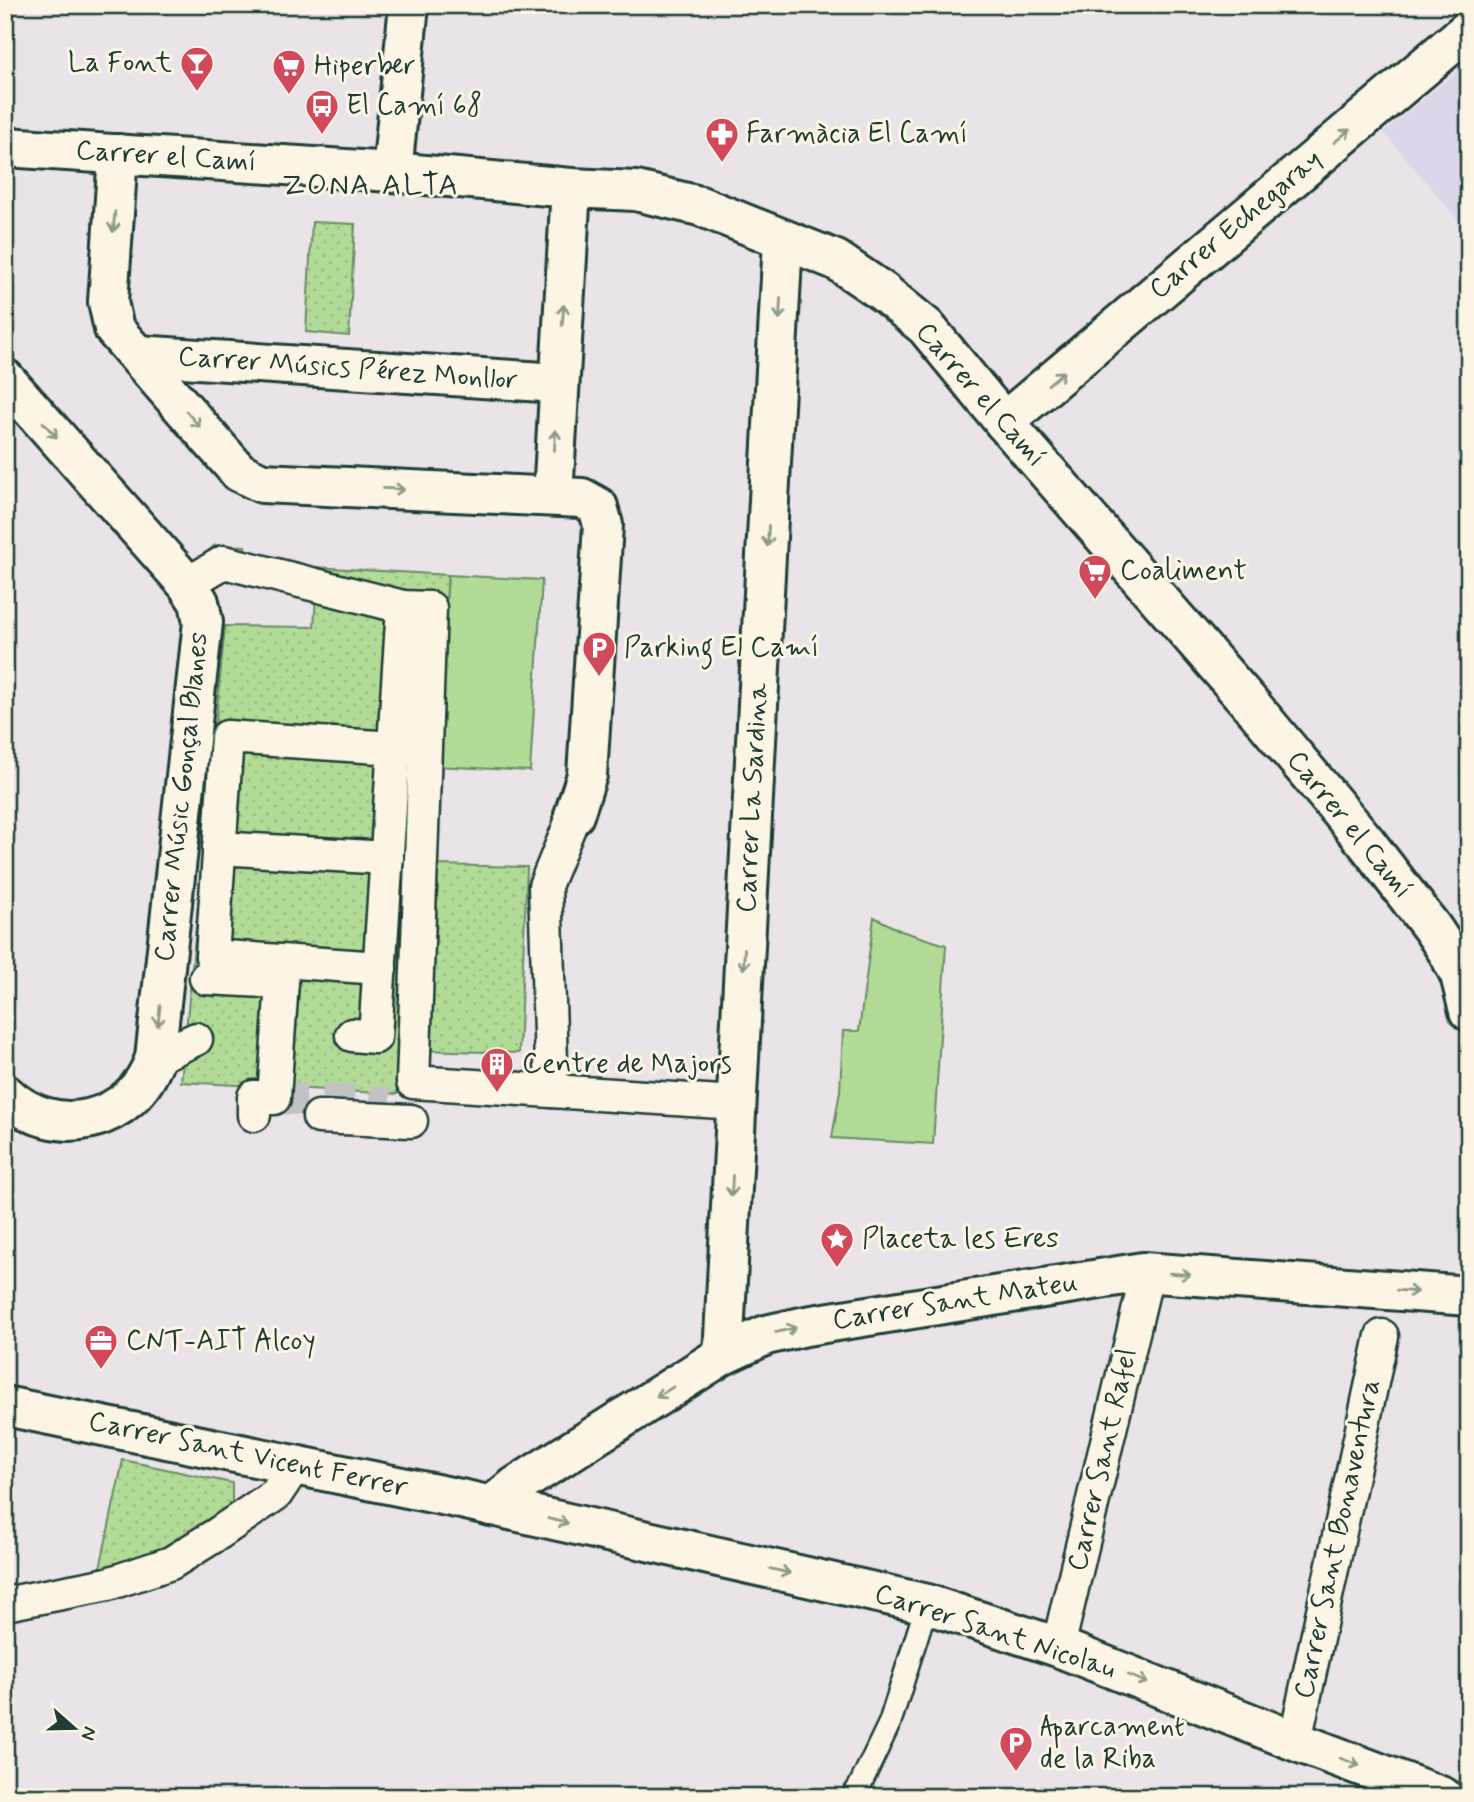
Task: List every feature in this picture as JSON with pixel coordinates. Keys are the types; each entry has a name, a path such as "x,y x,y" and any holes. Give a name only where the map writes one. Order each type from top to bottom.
{"street":[{"path":"392,172 409,5"},
{"name":"Carrer Echegaray","path":"1004,422 1469,29"},
{"name":"Carrer el Camí","path":"5,147 636,191 687,203 836,260 910,313 947,350 1004,422 1254,708 1366,842 1432,928 1466,985"},
{"name":"Carrer Músics Pérez Monllor","path":"118,154 108,302 114,329 239,472 262,483 552,496 571,188"},
{"name":"Carrer La Sardina","path":"723,1355 783,240"},
{"name":"Carrer Músics Pérez Monllor","path":"138,355 558,383"},
{"name":"Carrer Músic Gonçal Blanes","path":"5,379 187,584 199,602 203,622 155,1058 149,1075 141,1088 121,1107 93,1118 61,1122 33,1113 5,1094"},
{"path":"552,496 582,498 598,507 603,525 587,775 545,886 552,1091"},
{"path":"187,584 224,562 403,607 430,608 412,1083 736,1103"},
{"path":"352,1035 375,1037 403,607"},
{"path":"380,968 212,956 227,737 394,748"},
{"path":"219,848 387,858"},
{"path":"206,978 282,982 274,1098 254,1097 254,1115"},
{"path":"155,1058 196,1039"},
{"path":"319,1117 411,1121"},
{"name":"Carrer Sant Mateu","path":"491,1506 516,1486 723,1355 766,1335 806,1325 1143,1272 1469,1296"},
{"name":"Carrer Sant Rafel","path":"1058,1647 1143,1291 1143,1272"},
{"name":"Carrer Sant Bonaventura","path":"1295,1741 1382,1336"},
{"name":"Carrer Sant Vicent Ferrer","path":"5,1406 491,1506"},
{"path":"5,1604 108,1584 171,1563 276,1494 296,1464"},
{"name":"Carrer Sant Nicolau","path":"491,1506 927,1604 1058,1647 1443,1797"}],"lane":[{"path":"852,1797 890,1723 927,1604"}],"shaded area":[{"path":"1469,61 1469,233 1384,132"}],"green space":[{"path":"312,222 355,224 349,336 306,332"},
{"path":"215,545 245,546 245,563 448,575 397,1094 181,1082 225,626 314,627 316,596 226,573 204,555"},
{"path":"448,575 542,580 530,771 436,766"},
{"path":"433,865 527,867 519,1053 421,1050"},
{"path":"874,917 901,931 946,945 933,1144 832,1138 840,1091 843,1031 859,1031"},
{"path":"123,1460 232,1483 232,1517 165,1561 98,1578"}],"tunnel":[{"path":"274,1098 390,1103"}],"place":[{"name":"La Font","path":"197,93"},
{"name":"Hiperber","path":"289,96"},
{"name":"El Camí 68","path":"322,136"},
{"name":"Farmàcia El Camí","path":"722,164"},
{"name":"Coaliment","path":"1095,601"},
{"name":"Parking El Camí","path":"599,678"},
{"name":"Centre de Majors","path":"497,1094"},
{"name":"Placeta les Eres","path":"837,1269"},
{"name":"CNT-AIT Alcoy","path":"101,1371"},
{"name":"Aparcament de la Riba","path":"1016,1773"}],"district":[{"name":"ZONA ALTA","path":"371,185"}]}
